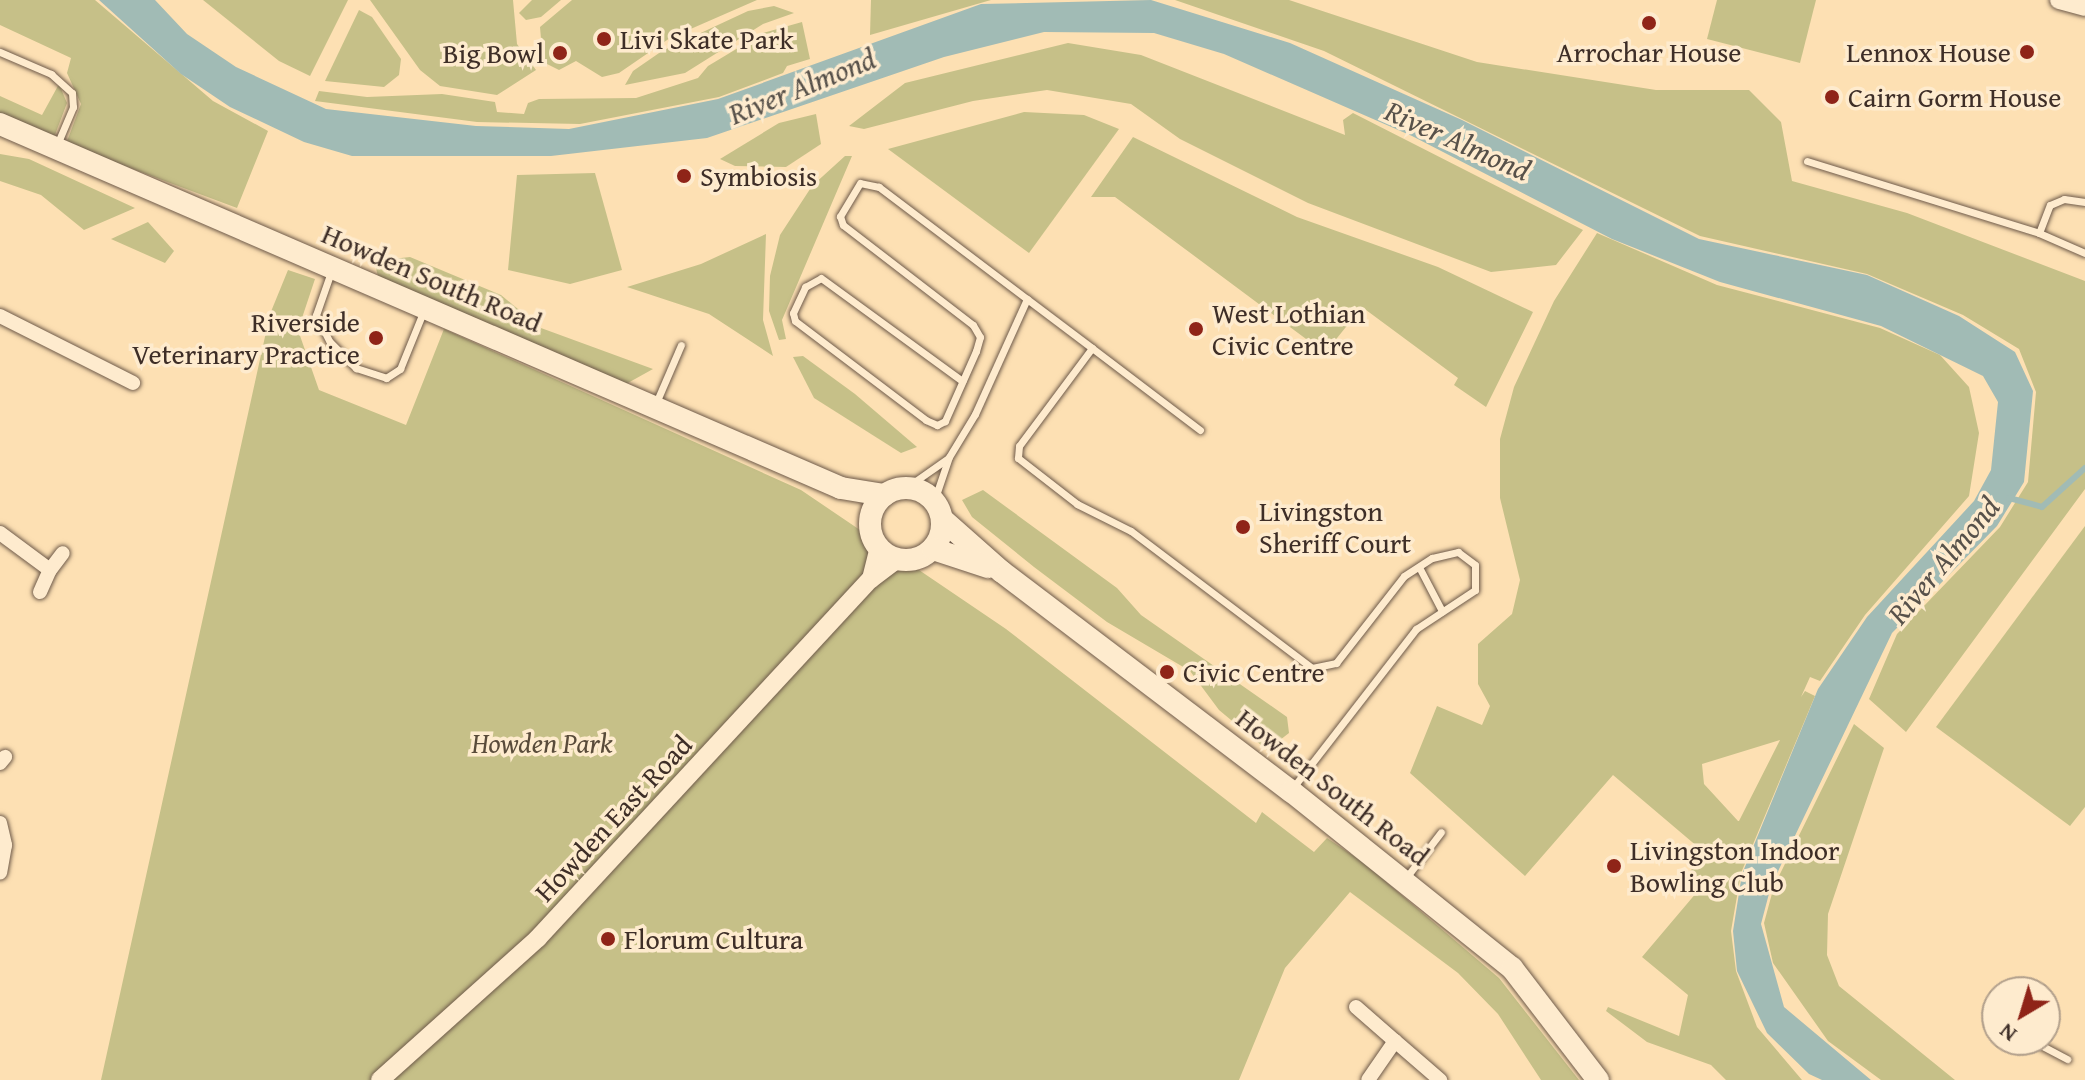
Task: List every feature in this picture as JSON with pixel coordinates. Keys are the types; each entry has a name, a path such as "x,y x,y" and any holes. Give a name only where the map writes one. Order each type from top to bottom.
{"main road":[{"name":"Howden South Road","path":"0,124 841,488 884,495 907,487 938,510 1002,572 1291,791 1512,968 1598,1080"},
{"name":"Howden South Road","path":"841,488 870,520 889,553"},
{"path":"870,520 884,495"},
{"path":"889,553 917,558 933,549 938,510"},
{"name":"Howden South Road","path":"933,549 1002,572"}],"street":[{"path":"2059,0 2085,7"},
{"path":"0,316 133,383"},
{"path":"0,533 50,570"},
{"path":"40,592 50,570 63,553"},
{"name":"Howden East Road","path":"380,1080 538,938 871,579 889,553"},
{"path":"0,823 5,845 0,873"},
{"path":"1356,1007 1440,1080"},
{"path":"1368,1080 1395,1041"}],"lane":[{"path":"0,52 51,74 72,93 73,107 55,149"},
{"path":"1807,161 2039,233 2085,253"},
{"path":"962,381 821,278 805,287 793,313 795,321 926,420 937,425 945,421 979,342 977,329 843,225 840,216 856,187 864,180 879,187 1200,430"},
{"path":"2039,233 2050,205 2064,199 2085,202"},
{"path":"332,269 316,315 330,342 356,368 386,378 400,369 424,308"},
{"path":"938,510 949,457 975,414 1027,299"},
{"path":"655,405 681,345"},
{"path":"1092,348 1019,446 1018,458 1077,504 1131,531 1312,668 1336,663 1392,590 1419,567 1443,553 1458,552 1475,565 1475,590 1416,629 1291,791"},
{"path":"907,487 949,457"},
{"path":"1419,567 1442,611"},
{"path":"1404,881 1441,832"},
{"path":"2061,1056 2067,1059"}],"green space":[{"path":"0,0 95,0 213,101 268,131 237,208 66,144 81,104 67,73 71,58 0,25"},
{"path":"203,0 348,0 310,76 279,61"},
{"path":"370,0 513,0 517,44 536,70 497,95 440,86 420,70"},
{"path":"532,0 561,0 541,17 526,20 519,13"},
{"name":"Livi Skate Park","path":"572,0 757,0 670,38 619,73 602,77 576,61 559,70 543,62 540,27"},
{"path":"871,0 991,0 870,35"},
{"path":"1175,0 1289,0 1477,62 1656,90 1749,90 1781,122 1792,181 1907,213 2085,281 2085,489 1906,732 1869,699 1897,634 2000,527 2028,482 2036,392 2019,349 1963,315 1867,274 1700,236 1324,51"},
{"path":"1717,0 1816,0 1800,63 1707,39"},
{"path":"774,6 794,13 763,24 685,73 625,85 633,71 662,51 748,11"},
{"path":"359,10 372,17 401,59 399,75 384,87 325,81"},
{"path":"802,22 810,59 787,66 783,73 719,97 580,124 477,122 315,101 319,91 367,97 442,94 495,102 497,112 524,114 528,103 539,99 636,98 698,78 708,66 763,33"},
{"path":"1068,43 1141,55 1345,135 1343,120 1353,113 1583,230 1556,265 1491,272 1308,203 1180,139 1131,104 1047,90 973,101 864,129 849,126 905,83"},
{"path":"59,84 67,103 53,140 0,116 0,96 42,115"},
{"path":"1024,112 1084,115 1119,129 1029,253 888,149"},
{"path":"816,114 821,144 786,167 735,166 720,159 779,123"},
{"path":"1133,137 1297,217 1438,267 1533,312 1486,407 1454,385 1458,378 1362,307 1325,353 1115,197 1091,197"},
{"path":"0,154 29,159 135,208 84,230 41,195 0,181"},
{"path":"845,156 852,156 782,320 786,339 779,340 769,311 770,276 780,235 812,186"},
{"path":"595,173 622,270 570,284 508,270 517,175"},
{"path":"148,222 174,251 165,263 111,239"},
{"path":"1597,233 1717,285 1880,328 1940,355 1969,387 1979,433 1969,496 1865,615 1820,681 1810,677 1801,697 1805,691 1815,696 1741,873 1731,931 1736,971 1757,1027 1802,1080 1726,1080 1711,1065 1647,1042 1606,1011 1608,1007 1679,1036 1688,995 1642,957 1697,892 1683,880 1705,853 1613,775 1525,876 1410,773 1437,706 1482,725 1490,706 1478,684 1478,644 1512,614 1520,580 1500,498 1500,439 1514,387 1554,301","holes":["1780,740 1739,821 1704,784 1702,764"]},
{"path":"766,234 763,320 773,356 709,314 627,287 701,264"},
{"path":"410,257 501,295 541,328 653,369 626,384 378,276 374,261"},
{"name":"Howden Park","path":"288,270 315,279 298,330 319,390 406,425 444,329 801,490 1006,629 1256,823 1262,812 1314,852 1327,838 1364,863 1499,978 1579,1080 1541,1080 1498,1014 1458,973 1350,892 1285,968 1239,1080 101,1080 270,314"},
{"path":"803,356 855,394 917,447 901,453 814,398 793,357"},
{"path":"983,490 1117,588 1141,615 1287,717 1289,733 1267,750 1219,710 1190,671 1107,622 1034,567 972,517 962,500"},
{"path":"2085,526 2085,807 2070,826 1936,727"},
{"path":"1854,724 1884,748 1828,914 1827,955 1839,986 1955,1080 1881,1080 1828,1041 1773,963 1764,923 1774,886"}],"water":[{"name":"River Almond","path":"99,0 155,0 187,34 236,67 326,109 476,126 569,129 718,99 981,4 1151,0 1290,43 1462,120 1699,239 1867,275 1959,316 2015,352 2033,391 2024,482 1997,526 1892,633 1771,886 1761,924 1784,1007 1871,1080 1822,1080 1809,1074 1767,1033 1737,971 1733,931 1742,874 1818,689 1867,617 1974,501 1991,470 1998,402 1983,376 1881,326 1720,282 1612,239 1412,136 1224,54 1154,33 1044,32 944,57 707,138 551,156 352,156 304,142 230,107 181,74"}],"waterway":[{"name":"River Almond","path":"2009,498 2042,507 2085,468"}],"place":[{"name":"Arrochar House","path":"1649,23"},
{"name":"Livi Skate Park","path":"604,39"},
{"name":"Lennox House","path":"2027,52"},
{"name":"Big Bowl","path":"560,53"},
{"name":"Cairn Gorm House","path":"1832,97"},
{"name":"Symbiosis","path":"684,176"},
{"name":"West Lothian Civic Centre","path":"1196,329"},
{"name":"Riverside Veterinary Practice","path":"376,338"},
{"name":"Livingston Sheriff Court","path":"1243,527"},
{"name":"Civic Centre","path":"1167,672"},
{"name":"Livingston Indoor Bowling Club","path":"1614,866"},
{"name":"Florum Cultura","path":"608,939"}]}
